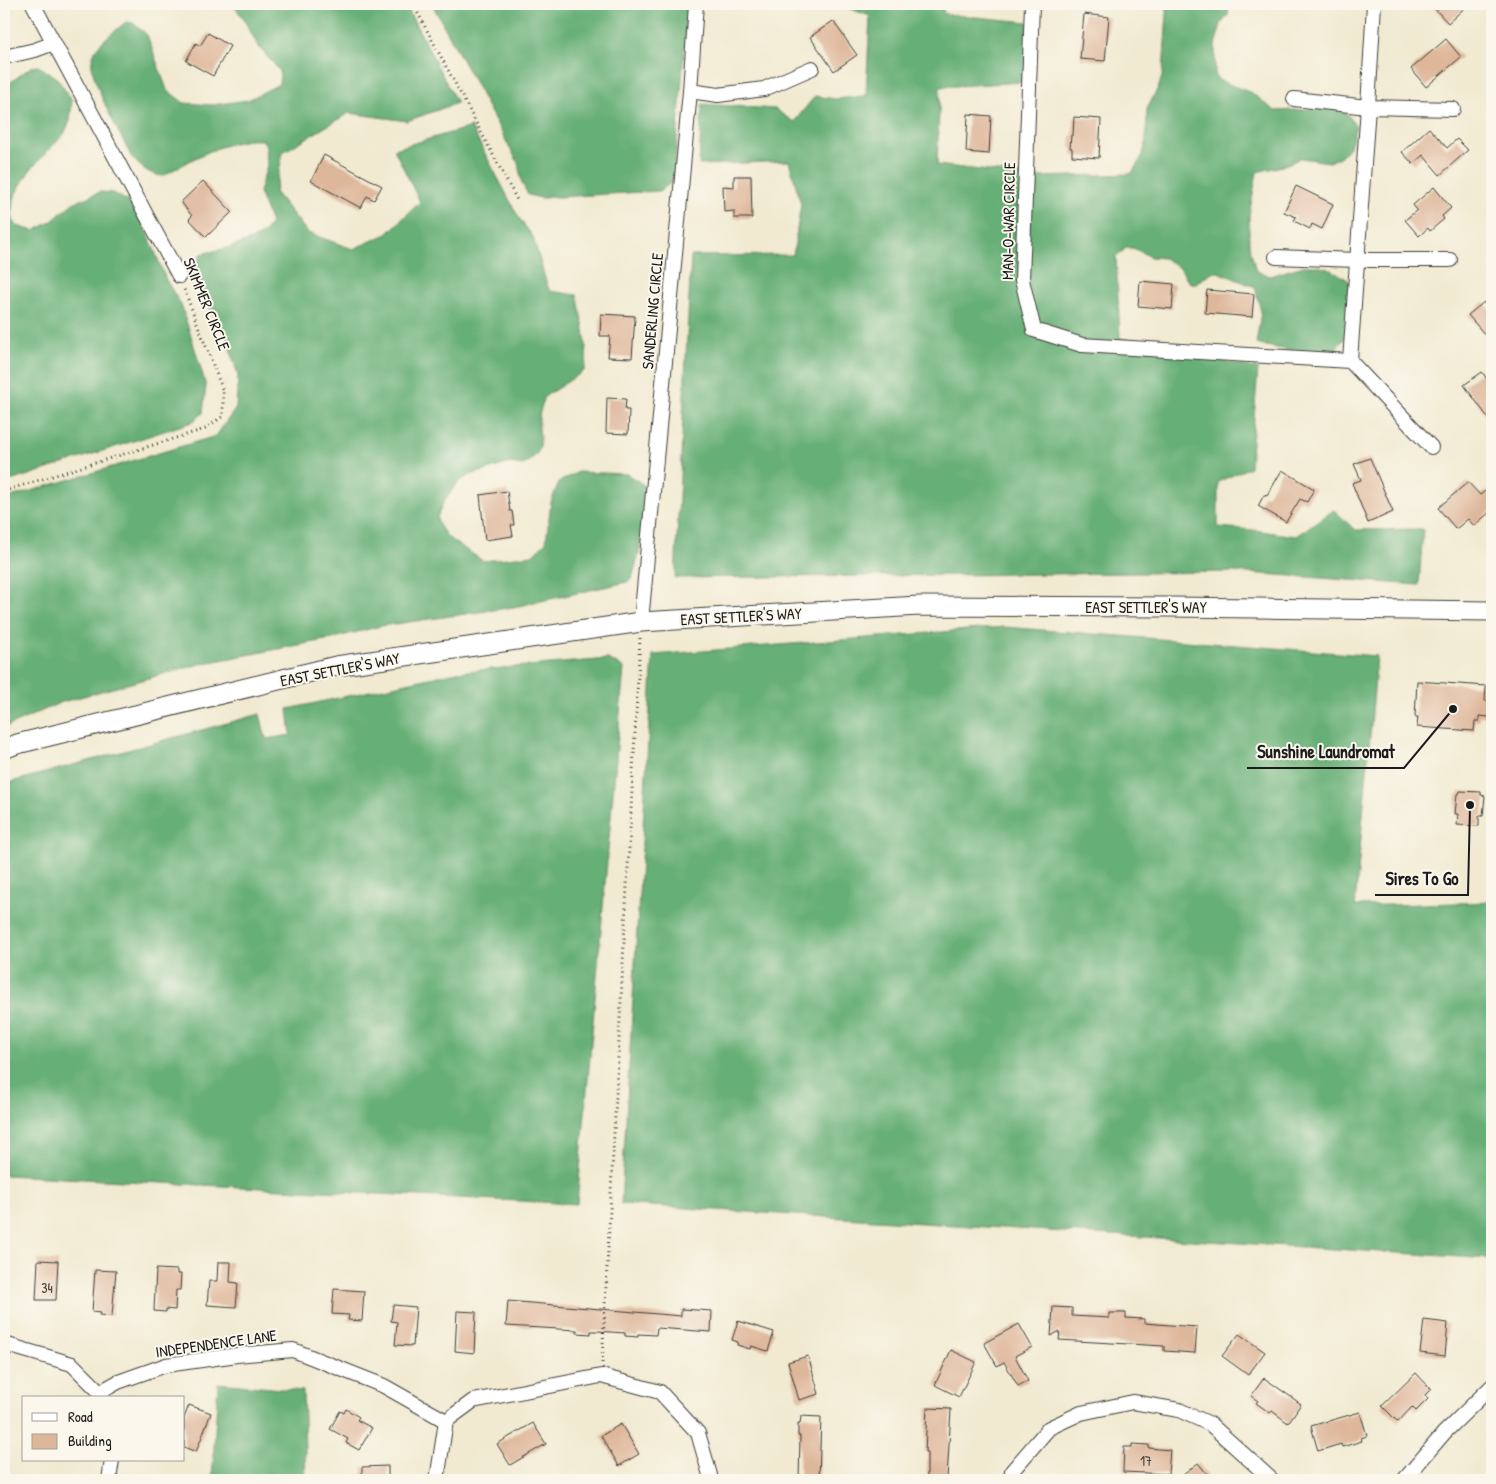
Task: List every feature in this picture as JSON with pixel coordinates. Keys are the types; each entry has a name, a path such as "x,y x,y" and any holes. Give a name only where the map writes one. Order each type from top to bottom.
{"main road":[{"name":"EAST SETTLER'S WAY","path":"4,749 336,666 641,622 918,606 1492,611"}],"street":[{"name":"SKIMMER CIRCLE","path":"33,4 179,276"},
{"name":"SANDERLING CIRCLE","path":"641,622 690,91 696,4"},
{"name":"MAN-O-WAR CIRCLE","path":"1032,4 1022,280 1034,330 1082,345 1350,361"},
{"path":"1374,4 1350,361 1431,447"},
{"path":"4,57 36,50 54,43"},
{"path":"690,91 718,95 764,89 812,68"},
{"path":"1294,99 1368,107 1453,109"},
{"path":"1276,257 1356,260 1450,260"},
{"path":"4,1344 72,1364 101,1395"},
{"name":"INDEPENDENCE LANE","path":"101,1395 118,1382 166,1364 293,1350 384,1386 446,1420"},
{"path":"437,1480 446,1420 473,1401 601,1376 660,1392 698,1433 710,1480"},
{"path":"1404,1480 1444,1433 1492,1386"},
{"path":"1011,1480 1012,1471 1049,1428 1081,1413 1133,1402 1179,1410 1210,1424 1272,1480"},
{"path":"109,1480 112,1462"}],"path":[{"path":"413,4 516,200"},
{"name":"SKIMMER CIRCLE","path":"4,492 205,429 223,416 223,392 179,276"},
{"path":"601,1376 641,622"}],"green space":[{"path":"232,4 405,4 457,103 407,121 349,113 283,152 275,192 308,233 353,249 387,234 420,202 394,149 471,127 519,218 533,237 550,291 577,295 585,333 586,363 584,371 544,397 539,417 540,444 537,454 523,465 510,463 470,475 458,482 442,505 437,518 439,525 447,537 483,561 532,555 546,542 551,502 559,482 578,472 627,474 644,485 647,505 639,554 632,578 627,582 514,607 381,626 330,639 200,664 62,702 4,728 4,499 216,436 236,408 238,375 226,336 190,273 201,254 250,240 259,236 271,223 259,192 267,166 266,146 263,140 237,142 211,151 163,176 149,172 131,156 100,93 92,68 94,53 106,38 126,22 133,23 147,35 167,90 184,103 212,105 248,100 279,84 280,71 258,46 242,16"},
{"path":"432,4 688,4 674,177 671,183 659,191 541,198 528,195 522,183 518,163"},
{"path":"836,4 942,4 944,14 1028,22 1026,69 1022,82 940,87 937,165 1041,177 1131,174 1142,157 1146,143 1147,109 1159,86 1163,73 1166,4 1229,4 1228,15 1221,24 1215,45 1215,74 1218,80 1252,93 1275,111 1336,108 1348,115 1356,126 1350,146 1341,156 1329,162 1301,158 1282,166 1257,172 1249,215 1249,244 1256,271 1270,276 1303,266 1316,266 1330,269 1348,280 1354,293 1354,307 1344,340 1334,350 1308,354 1256,344 1261,312 1255,287 1218,272 1212,272 1195,284 1189,282 1181,269 1164,258 1151,257 1133,248 1126,248 1116,257 1120,338 1258,369 1250,467 1218,482 1218,527 1296,536 1334,510 1355,530 1423,529 1419,585 1234,572 675,578 691,256 793,255 801,204 789,161 699,165 702,104 775,109 794,122 815,96 836,99 866,96 870,16"},
{"path":"38,66 56,77 72,100 70,121 64,134 30,170 16,193 12,206 13,220 17,226 34,231 52,221 73,203 100,192 114,193 138,208 166,280 181,305 206,386 203,413 192,422 4,483 4,87 31,67"},
{"path":"1004,627 1377,656 1355,906 1492,902 1492,1259 621,1204 653,655"},
{"path":"608,659 624,668 577,1204 4,1175 4,784 260,714 266,739 291,735 288,709 457,672"},
{"path":"218,1383 303,1391 306,1480 212,1480"}],"building":[{"path":"1430,4 1469,4 1448,23"},
{"path":"1084,14 1109,17 1105,61 1080,59"},
{"path":"833,21 857,55 834,71 810,37"},
{"path":"208,33 230,46 213,76 186,61 196,43 200,46"},
{"path":"1446,39 1461,57 1426,87 1411,69"},
{"path":"968,114 991,116 989,154 966,152"},
{"path":"1074,117 1101,119 1099,158 1072,156 1072,148 1070,148"},
{"path":"1429,128 1447,148 1457,139 1468,150 1440,175 1423,155 1413,164 1402,152"},
{"path":"324,155 382,186 374,200 367,196 361,208 311,181"},
{"path":"734,176 751,176 752,218 734,218 734,211 724,212 723,186 734,187"},
{"path":"203,181 232,212 206,237 189,219 192,216 181,202"},
{"path":"1296,186 1333,204 1322,229 1312,224 1310,229 1294,221 1296,217 1284,212"},
{"path":"1434,187 1451,208 1442,216 1444,219 1430,231 1428,228 1419,236 1405,220 1417,210 1413,205"},
{"path":"1140,281 1174,284 1172,309 1138,306"},
{"path":"1207,290 1254,294 1252,317 1205,313"},
{"path":"1484,302 1492,312 1492,343 1468,315"},
{"path":"601,314 635,316 632,358 608,357 610,336 600,336"},
{"path":"1482,372 1492,386 1492,423 1464,385"},
{"path":"607,398 626,399 625,410 629,410 628,434 606,433"},
{"path":"1370,458 1393,512 1368,523 1352,483 1361,480 1354,464"},
{"path":"1282,470 1314,489 1307,502 1300,499 1286,522 1258,506 1264,495 1267,496"},
{"path":"1468,482 1480,495 1485,491 1492,499 1492,510 1474,526 1468,519 1456,529 1438,508"},
{"path":"507,491 514,525 511,525 513,536 485,540 480,495"},
{"path":"1417,681 1486,686 1485,701 1491,701 1490,717 1479,716 1479,721 1475,721 1474,731 1417,727 1418,717 1415,717"},
{"path":"1460,791 1481,792 1481,795 1485,796 1483,816 1479,816 1479,826 1457,825 1458,814 1455,814 1457,794"},
{"path":"38,1260 58,1261 56,1300 36,1300"},
{"path":"218,1262 231,1262 230,1282 238,1283 236,1307 207,1305 209,1281 217,1281"},
{"path":"156,1269 177,1270 177,1274 181,1274 180,1290 176,1290 175,1310 166,1309 166,1312 154,1311"},
{"path":"95,1270 116,1271 112,1316 99,1315 100,1313 92,1312"},
{"path":"334,1289 364,1291 362,1321 348,1320 349,1315 332,1314"},
{"path":"508,1301 681,1316 681,1309 712,1311 711,1332 657,1328 656,1335 638,1334 638,1337 625,1336 625,1333 591,1331 591,1334 577,1333 577,1330 506,1326"},
{"path":"393,1305 416,1307 413,1346 395,1345 397,1322 391,1321"},
{"path":"1053,1307 1072,1308 1072,1316 1109,1318 1109,1313 1126,1313 1126,1318 1144,1319 1144,1323 1197,1327 1195,1353 1164,1351 1164,1346 1059,1340 1060,1331 1051,1336"},
{"path":"457,1311 476,1312 474,1353 455,1351"},
{"path":"1424,1320 1448,1323 1445,1356 1420,1353"},
{"path":"738,1321 774,1332 768,1351 751,1346 750,1349 737,1345 738,1342 732,1340"},
{"path":"1019,1324 1032,1347 1015,1356 1028,1381 1018,1386 1004,1362 997,1366 984,1343"},
{"path":"1239,1334 1265,1352 1248,1375 1222,1356"},
{"path":"951,1350 976,1362 959,1397 935,1385"},
{"path":"808,1356 819,1394 799,1400 788,1362"},
{"path":"1416,1373 1431,1389 1425,1395 1428,1399 1416,1411 1412,1407 1398,1422 1382,1406"},
{"path":"1264,1378 1301,1404 1288,1423 1272,1411 1270,1413 1256,1403 1258,1401 1251,1396"},
{"path":"189,1405 211,1413 196,1452 185,1447 185,1415"},
{"path":"927,1408 951,1409 947,1480 927,1480 927,1452 925,1452"},
{"path":"346,1409 359,1417 357,1420 372,1428 359,1450 346,1443 348,1439 330,1429 340,1411 344,1413"},
{"path":"1360,1412 1367,1436 1361,1438 1362,1441 1342,1447 1341,1444 1318,1451 1311,1426"},
{"path":"801,1416 821,1417 819,1480 799,1480 800,1436 798,1436 798,1424 800,1424"},
{"path":"533,1423 546,1444 510,1465 497,1444"},
{"path":"621,1424 639,1454 619,1466 601,1436"},
{"path":"1132,1444 1149,1445 1149,1448 1170,1450 1168,1474 1123,1472 1124,1447 1132,1447"},
{"path":"1198,1463 1212,1480 1177,1480"},
{"path":"388,1466 388,1480 362,1480 362,1467"}],"place":[{"name":"Sunshine Laundromat","path":"1453,709"},
{"name":"Sires To Go","path":"1470,805"}]}
